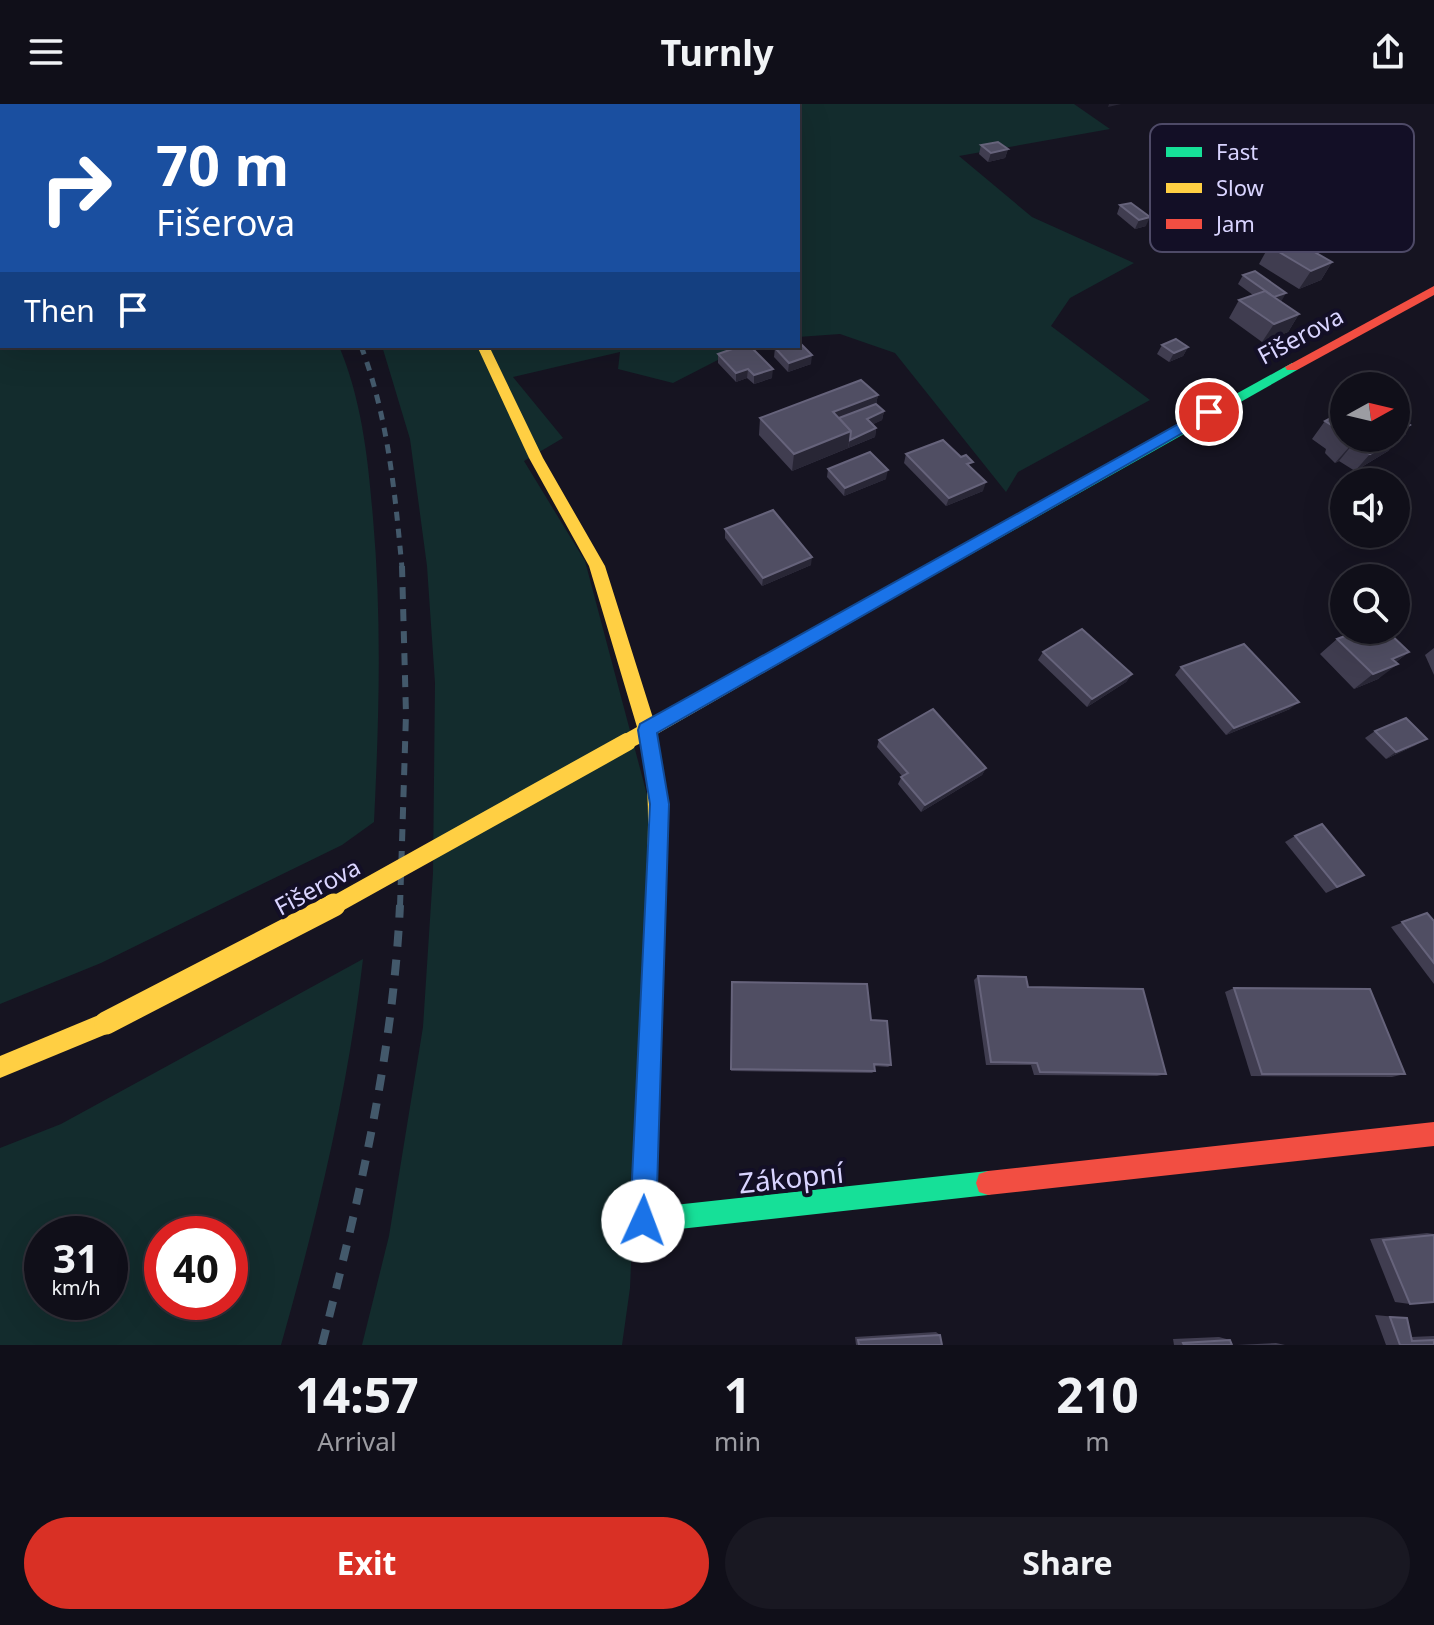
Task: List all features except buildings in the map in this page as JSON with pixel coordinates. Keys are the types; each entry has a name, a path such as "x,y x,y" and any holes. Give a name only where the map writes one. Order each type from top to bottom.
{"street":[{"name":"Fišerova","path":"0,1067 106,1023 316,915 1209,412 1434,290"},
{"path":"484,348 536,458 597,566 647,730"},
{"name":"Zákopní","path":"647,730 659,804 643,1221 1434,1134"}],"green space":[{"path":"800,104 1074,104 1110,129 959,156 1032,217 1134,263 1070,298 1051,326 1150,400 1018,472 1006,492 895,353 840,334 800,337"},
{"path":"0,348 340,348 363,430 376,556 379,670 374,822 342,845 101,963 0,1004"},
{"path":"383,348 741,348 673,383 618,369 620,352 513,377 563,438 524,461 585,561 650,806 630,1288 622,1345 362,1345 389,1236 423,1027 433,873 435,683 427,566 410,439"},
{"path":"363,959 349,1057 330,1154 281,1345 0,1345 0,1148 61,1124"}],"railway":[{"path":"362,348 384,428 402,568"},
{"path":"400,907 406,714 402,566"},
{"path":"322,1345 361,1182 382,1072 400,905"}],"traffic: fast":[{"path":"909,582 1292,367"},
{"path":"656,887 643,1221 988,1183"}],"traffic: slow":[{"path":"484,348 536,458 597,566 640,701 655,766 659,804 656,887"},
{"path":"627,742 909,582"},
{"path":"106,1023 316,915 627,742"},
{"path":"0,1067 106,1023"}],"traffic: jam":[{"path":"1292,367 1434,290"},
{"path":"988,1183 1434,1134"}],"route":[{"path":"643,1221 659,804 647,730 1209,412"}]}
